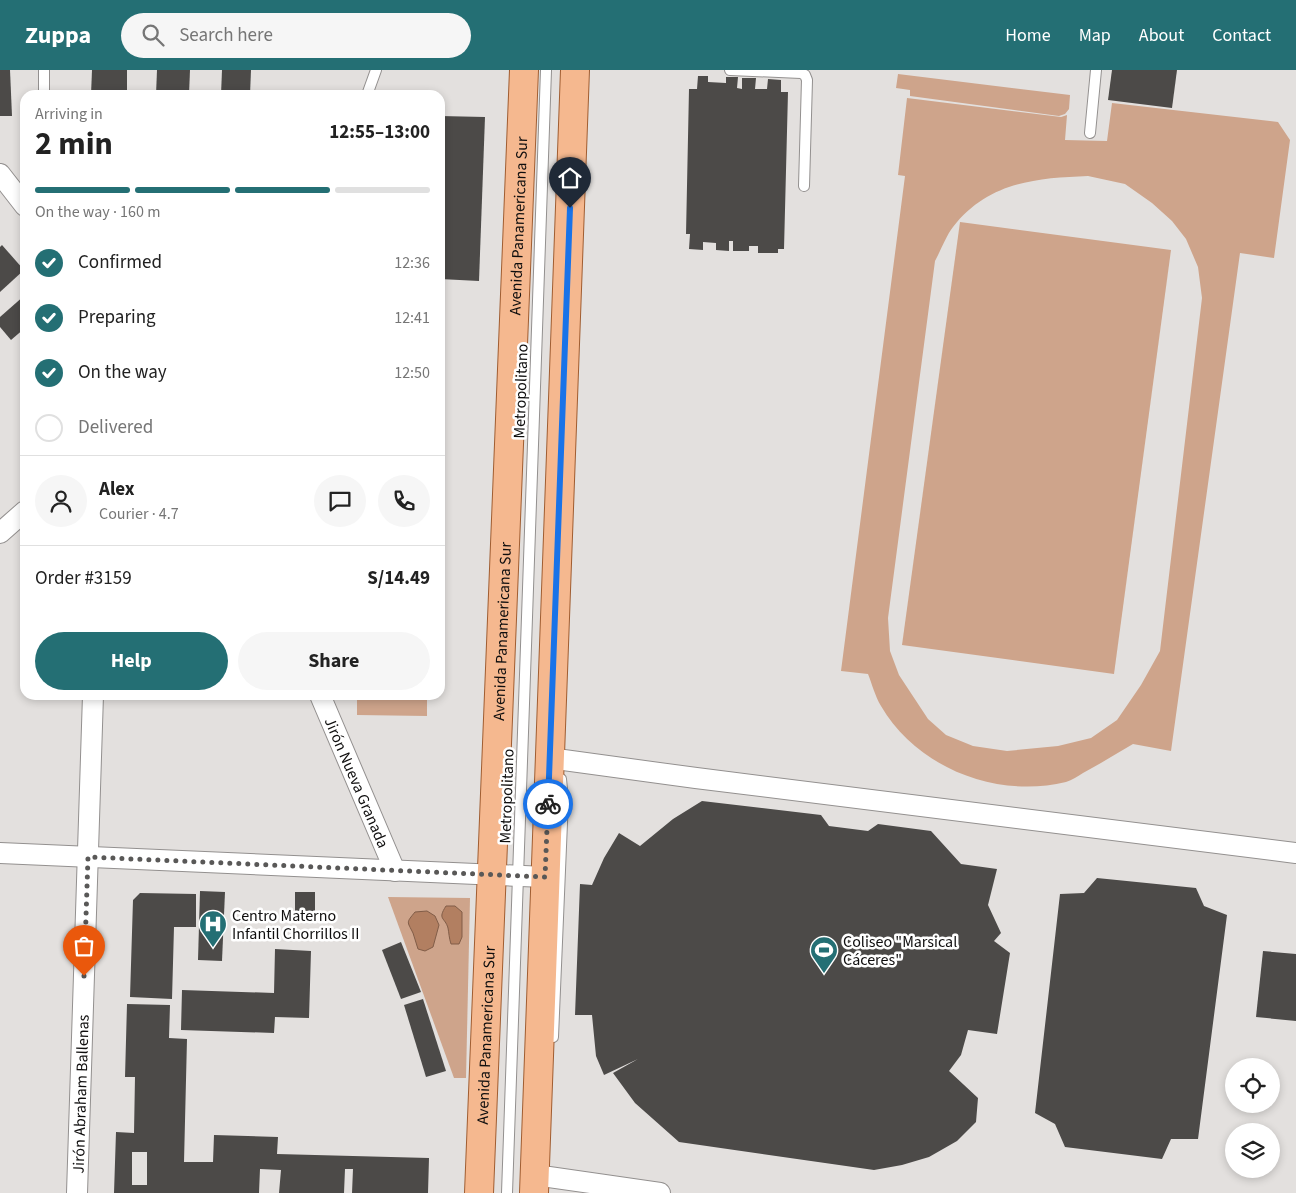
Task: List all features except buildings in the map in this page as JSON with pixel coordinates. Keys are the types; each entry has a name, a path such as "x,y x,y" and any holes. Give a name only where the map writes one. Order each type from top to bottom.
{"main road":[{"name":"Avenida Panamericana Sur","path":"479,1193 505,875 524,70"},
{"path":"539,1176 545,877 555,759 575,70"}],"street":[{"path":"0,174 20,200"},
{"path":"0,533 20,516"},
{"name":"Jirón Abraham Ballenas","path":"76,1193 93,700"},
{"name":"Jirón Nueva Granada","path":"322,700 395,870"},
{"path":"555,759 1296,853"},
{"path":"0,853 545,877"},
{"path":"539,1176 660,1193"}],"lane":[{"path":"44,70 44,90"},
{"path":"369,90 376,70"},
{"name":"Metropolitano","path":"507,1193 505,875 546,70"},
{"path":"730,70 801,73 806,75 804,186"},
{"path":"1090,133 1096,70"},
{"path":"553,1043 563,799 555,759"}],"shaded area":[{"path":"898,74 1070,95 1069,109 1065,114 1059,116 910,96 910,90 896,88"},
{"path":"907,98 1061,117 1067,115 1065,140 1107,141 1112,103 1278,122 1290,140 1274,258 1240,253 1171,751 1133,744 1066,782 1040,786 1013,786 987,782 961,774 937,762 915,746 896,728 881,706 868,674 841,671 905,176 898,175","holes":["1088,176 1125,184 1152,203 1172,221 1186,239 1198,267 1202,298 1160,651 1141,685 1117,720 1091,738 1058,746 1007,751 973,746 946,735 928,719 899,675 890,651 888,618 935,261 953,227 967,212 982,200 1014,185 1050,178"]},
{"path":"960,222 1171,250 1114,674 902,645"},
{"path":"357,700 427,700 427,716 357,715"},
{"path":"388,897 470,898 466,1078 454,1078"},
{"path":"446,906 455,906 462,912 462,937 459,944 451,944 447,924 442,916"},
{"path":"427,911 435,916 439,925 433,947 425,951 418,949 408,922 415,912"}],"way so far":[{"path":"84,976 88,857 545,877 548,804"}],"place":[{"name":"Centro Materno Infantil Chorrillos II","path":"213,948"},
{"name":"Coliseo \"Marsical Cáceres\"","path":"824,974"}],"route":[{"path":"548,804 570,208"}]}
